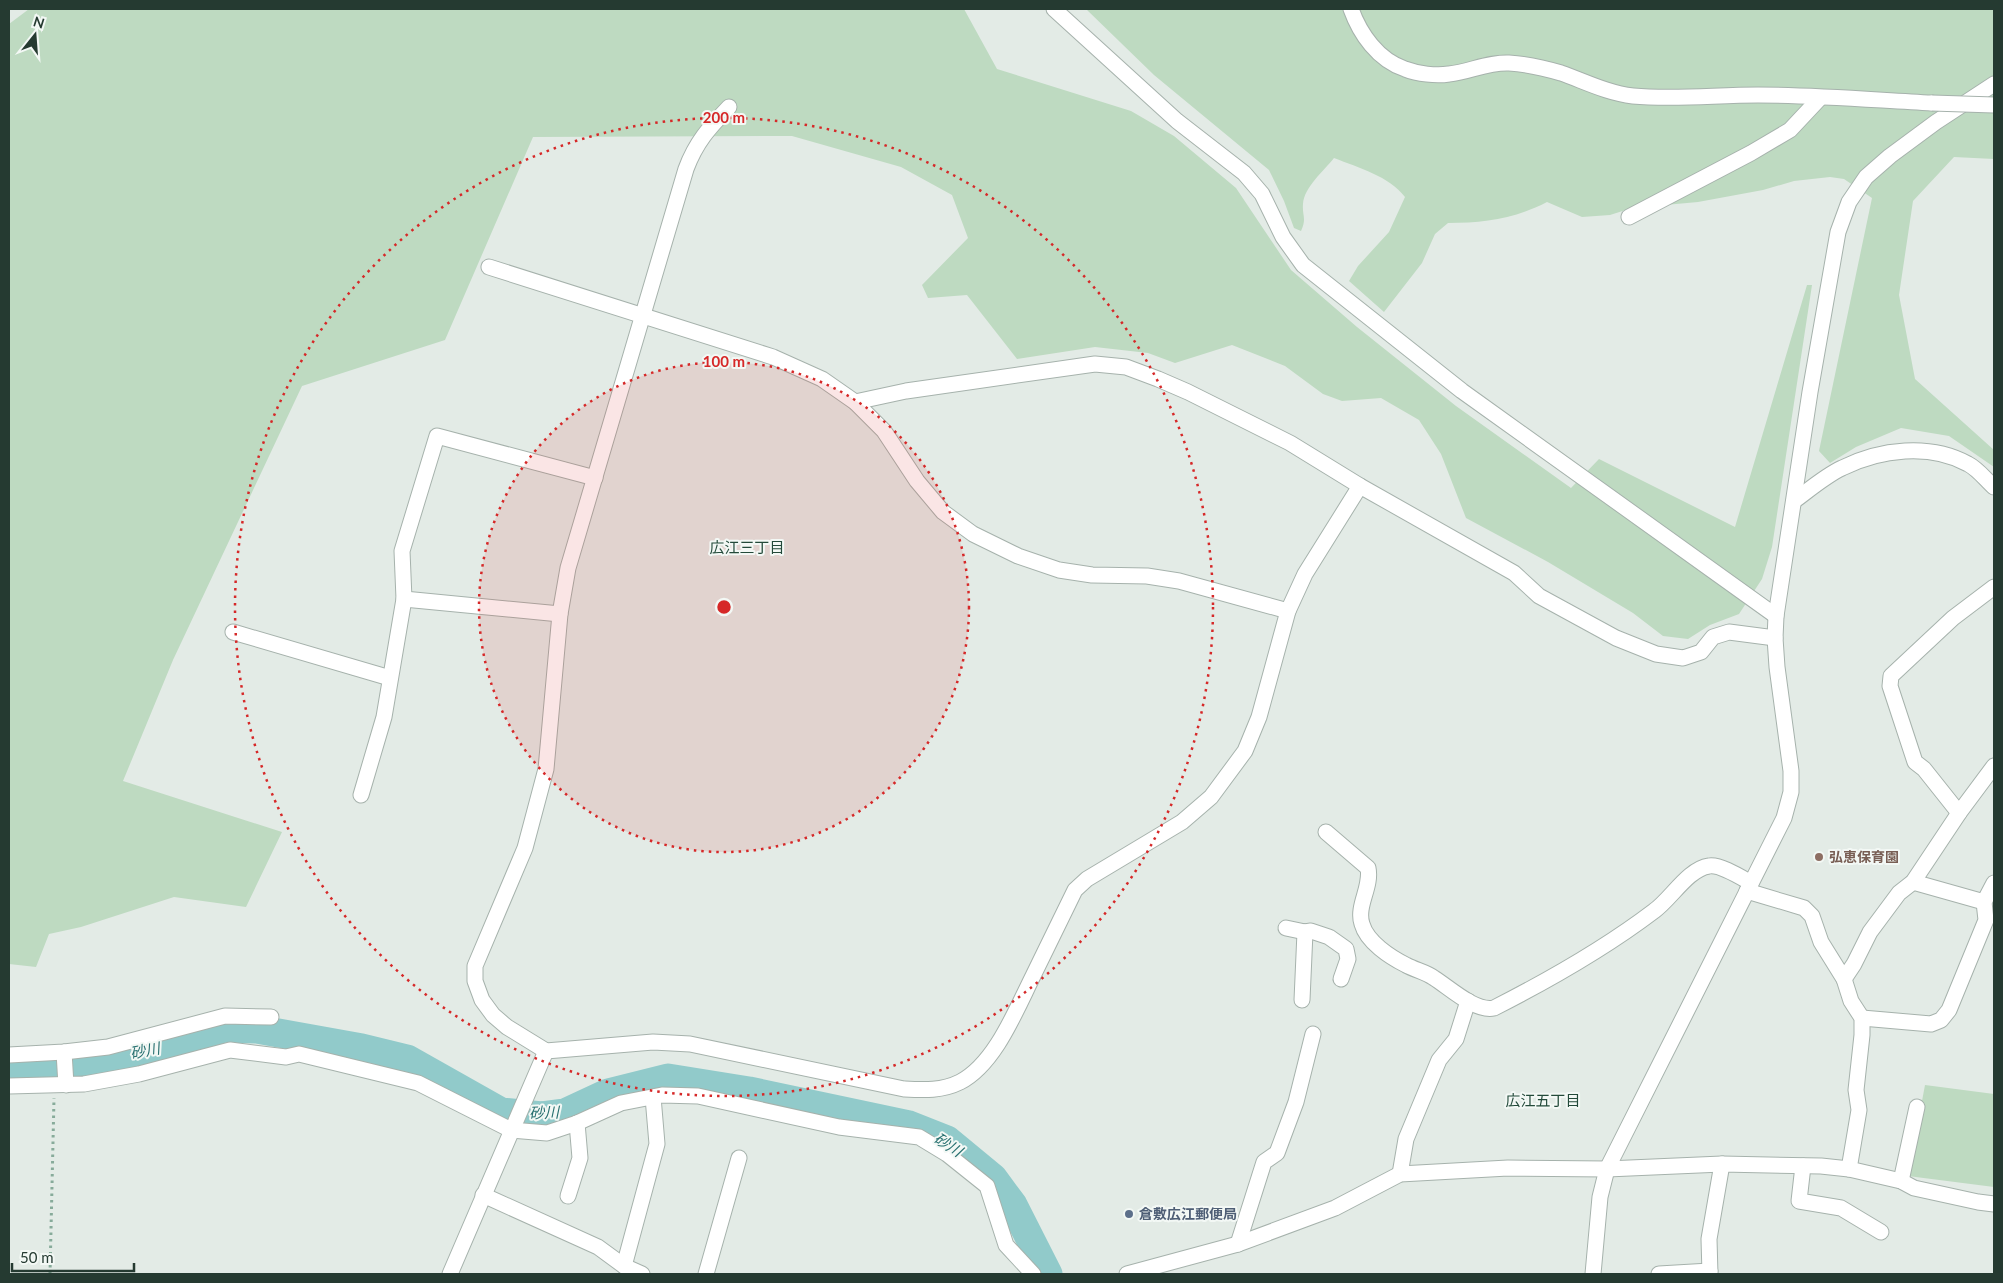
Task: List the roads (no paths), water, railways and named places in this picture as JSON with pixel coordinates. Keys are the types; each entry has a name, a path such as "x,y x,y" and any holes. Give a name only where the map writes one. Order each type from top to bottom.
{"street":[{"path":"1054,9 1177,121 1244,172 1262,194 1284,237 1303,265 1462,392 1776,616"},
{"path":"1352,9 1356,24 1370,43 1385,58 1404,69 1425,74 1450,74 1482,65 1506,63 1529,65 1559,73 1599,88 1631,96 1759,95 1994,105"},
{"path":"1593,1274 1600,1197 1607,1169 1784,818 1791,792 1791,771 1777,667 1776,616 1838,232 1849,202 1866,177 1890,156 1936,122 1994,84"},
{"path":"1629,217 1751,153 1790,130 1820,98"},
{"path":"729,108 705,132 694,150 686,169 568,568 560,614 546,769 525,848 474,966 475,981 482,1000 493,1014 507,1027 546,1051 653,1042 690,1044 904,1089 934,1091 960,1082 979,1068 995,1048 1008,1026 1076,890 1086,879 1182,822 1211,797 1241,758 1259,717 1288,611 1304,574 1360,486"},
{"path":"489,267 773,357 822,378 855,402 884,431 917,481 943,512 982,538 1018,556 1059,570 1092,575 1147,576 1179,581 1288,611"},
{"path":"855,402 906,390 1095,364 1126,367 1188,392 1290,443 1360,486 1514,573 1539,596 1616,638 1656,654 1683,658 1701,652 1713,637 1729,632 1775,638"},
{"path":"360,795 384,717 404,599 402,551 438,436 595,478"},
{"path":"1794,500 1841,468 1876,455 1906,451 1938,452 1970,465 1994,487"},
{"path":"1959,813 1924,769 1915,762 1890,686 1892,676 1953,618 1994,587"},
{"path":"404,599 560,614"},
{"path":"233,632 390,678"},
{"path":"1844,979 1870,932 1899,894 1913,882 1959,813 1994,766"},
{"path":"1326,832 1368,868 1370,876 1360,915 1362,924 1369,937 1381,949 1405,965 1432,976 1468,1001 1486,1010 1494,1008 1557,976 1656,910 1695,871 1710,866 1718,867 1749,887 1804,908 1812,916 1821,942 1844,979 1851,1001 1862,1018 1856,1090 1859,1110 1849,1169"},
{"path":"1913,882 1984,902"},
{"path":"1862,1018 1931,1024 1941,1020 1949,1010 1986,920 1984,902 1994,883"},
{"path":"1286,928 1304,932 1311,931 1329,938 1346,949 1348,959 1341,979"},
{"path":"1302,1000 1304,932"},
{"path":"1346,949 1369,937"},
{"path":"1400,1174 1406,1139 1439,1060 1456,1039 1468,1001"},
{"path":"9,1054 64,1052 108,1047 225,1016 271,1017"},
{"path":"1238,1244 1264,1162 1277,1153 1296,1102 1313,1034"},
{"path":"9,1086 84,1084 139,1074 230,1050 286,1057 299,1054 418,1082 511,1130 546,1133 576,1123 621,1103 653,1097 698,1096 839,1127 919,1138 947,1154 987,1186 1006,1244 1033,1274"},
{"path":"450,1274 546,1051"},
{"path":"60,1085 64,1052"},
{"path":"624,1266 657,1144 653,1097"},
{"path":"1901,1181 1917,1107"},
{"path":"568,1196 580,1158 576,1123"},
{"path":"706,1274 739,1158"},
{"path":"1659,1274 1710,1273 1709,1239 1722,1164"},
{"path":"1127,1274 1238,1244 1335,1208 1400,1174 1508,1168 1607,1169 1722,1164 1803,1166 1849,1169 1901,1181 1914,1188 1994,1204"},
{"path":"1803,1166 1799,1201 1842,1208 1881,1232"},
{"path":"483,1195 598,1247 624,1266 642,1274"}],"waterway":[{"name":"砂川","path":"9,1070 78,1065 168,1047 224,1028 256,1029 362,1048 407,1059 501,1112 542,1116 565,1113 608,1093 668,1078 749,1091 909,1125 947,1140 993,1178 1013,1205 1048,1274"}],"place":[{"name":"弘恵保育園","path":"1819,857"},
{"name":"倉敷広江郵便局","path":"1129,1214"}],"district":[{"name":"広江三丁目","path":"747,548"},
{"name":"広江五丁目","path":"1543,1101"}]}
